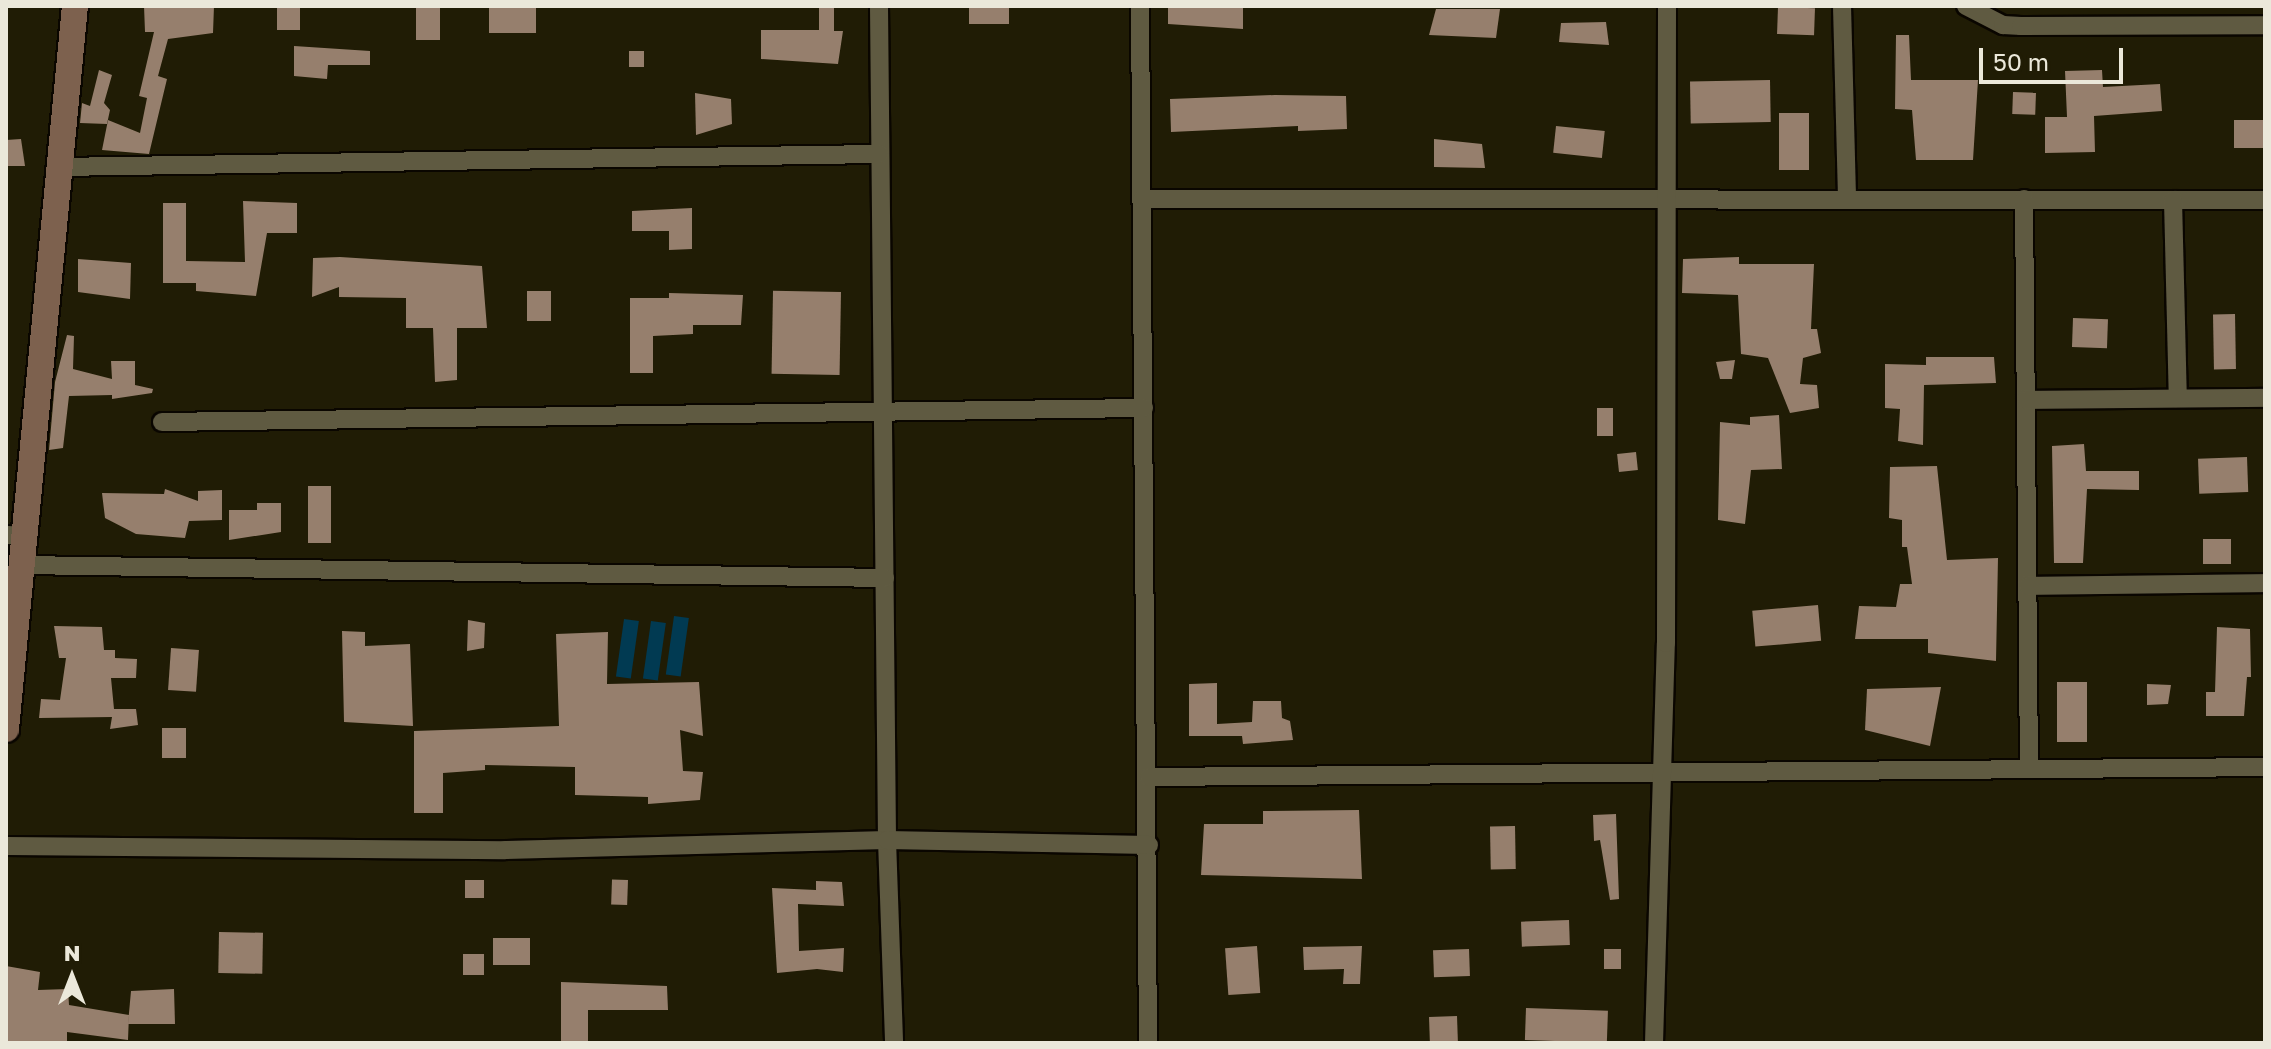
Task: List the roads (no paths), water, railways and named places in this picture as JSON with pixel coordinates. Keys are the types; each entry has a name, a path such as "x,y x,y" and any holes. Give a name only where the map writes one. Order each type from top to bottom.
{"main road":[{"path":"6,729 21,565 15,535 75,6"}],"street":[{"path":"879,6 887,840 894,1043"},
{"path":"1140,6 1149,777 1148,1043"},
{"path":"1654,1043 1662,769 1667,6"},
{"path":"1842,6 1847,199"},
{"path":"1966,6 2003,25 2265,25"},
{"path":"58,167 880,154"},
{"path":"1143,199 2265,200"},
{"path":"2024,199 2029,768"},
{"path":"2173,200 2178,398"},
{"path":"2026,400 2265,398"},
{"path":"162,422 883,409 1144,408"},
{"path":"21,565 885,578"},
{"path":"2028,586 2265,583"},
{"path":"1149,777 1662,769 2265,767"},
{"path":"6,846 505,850 887,840 1149,845"}],"water":[{"path":"674,616 689,618 681,677 666,674"},
{"path":"624,619 639,621 631,679 616,676"},
{"path":"651,621 666,623 658,681 643,678"}]}
